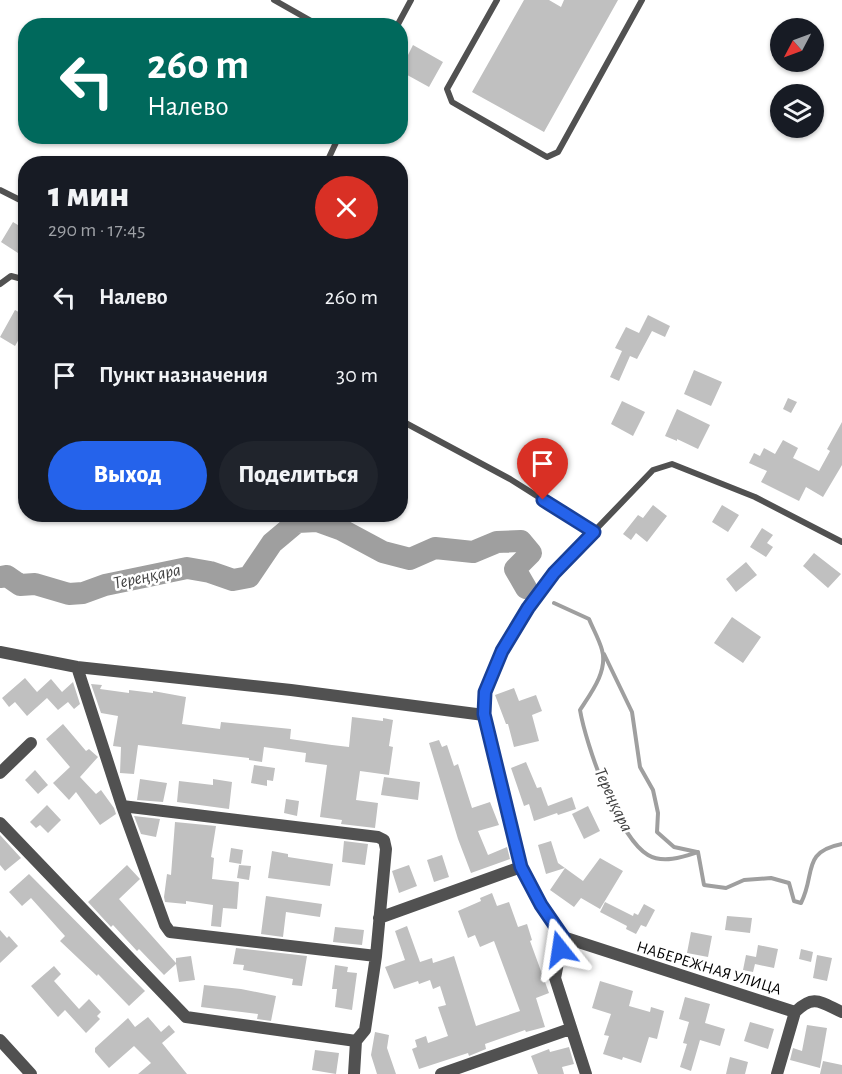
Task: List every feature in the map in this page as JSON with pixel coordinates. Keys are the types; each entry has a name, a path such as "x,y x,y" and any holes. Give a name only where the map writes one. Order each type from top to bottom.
{"street":[{"path":"0,652 77,667 484,714 521,867 541,905 563,937 555,978 586,1074"},
{"path":"77,667 122,806 165,925 170,932 376,956"},
{"path":"0,773 31,743"},
{"path":"122,806 378,837 384,840 386,849 376,956 364,1030 356,1041 354,1074"},
{"path":"0,823 186,1017 356,1041"},
{"path":"379,918 521,867"},
{"name":"НАБЕРЕЖНАЯ УЛИЦА","path":"563,937 795,1012 806,1002 816,1000 842,1012"},
{"path":"777,1074 795,1012"},
{"path":"441,1074 570,1029"},
{"path":"0,1040 31,1074"}],"lane":[{"path":"274,0 306,18"},
{"path":"497,0 447,89 452,102 548,157 558,152 642,0"},
{"path":"401,18 408,1"},
{"path":"0,190 18,199"},
{"path":"0,284 11,276 18,278"},
{"path":"408,424 510,479 594,532"},
{"path":"484,714 485,692 502,651 528,608 554,573 653,471 672,464 755,496 842,542"}],"building":[{"path":"524,0 549,0 561,7 564,0 618,0 544,132 472,92"},
{"path":"413,45 443,62 429,87 408,75 408,55"},
{"path":"13,222 18,225 18,253 1,242"},
{"path":"15,310 18,312 18,341 15,346 0,337"},
{"path":"648,315 670,326 665,337 652,331 637,359 630,356 619,381 610,377 622,351 615,348 626,327 639,333"},
{"path":"694,370 722,382 711,406 684,394"},
{"path":"788,398 797,402 791,413 783,409"},
{"path":"622,401 645,412 633,436 611,424"},
{"path":"677,409 710,425 698,449 665,436"},
{"path":"842,422 842,465 823,497 806,487 799,501 761,482 767,471 749,463 754,453 760,456 764,448 775,454 783,440 798,448 793,458 819,471 830,451 827,449"},
{"path":"653,505 667,516 647,542 636,533 631,540 623,534 638,515 643,518"},
{"path":"722,505 739,515 728,532 712,522"},
{"path":"762,528 773,535 767,543 773,547 766,557 750,547"},
{"path":"814,553 841,574 828,588 803,566"},
{"path":"746,562 757,575 736,592 726,579"},
{"path":"732,617 761,637 743,663 714,643"},
{"path":"25,678 37,692 51,679 62,692 73,682 80,704 74,709 68,702 58,710 47,698 27,716 15,702 9,707 2,698"},
{"path":"91,684 102,685 100,689 129,693 129,690 153,693 153,691 186,697 182,724 220,729 221,722 291,729 290,739 332,745 349,747 352,717 393,720 389,746 393,747 389,775 360,771 356,800 378,803 375,828 341,824 342,820 320,817 327,765 305,762 306,753 264,747 262,762 249,760 249,758 138,745 134,774 120,773 121,747 113,746 118,716 101,713"},
{"path":"514,688 519,701 536,695 542,711 532,715 539,741 514,747 508,724 506,724 495,695"},
{"path":"63,724 86,751 89,749 98,757 80,777 96,794 101,790 114,808 116,814 100,825 76,792 69,800 53,783 70,767 46,739"},
{"path":"439,740 442,747 447,745 454,766 458,764 472,808 490,802 499,825 478,831 488,855 507,847 510,859 471,873 458,839 429,743"},
{"path":"526,762 537,788 541,787 548,806 572,797 576,809 534,821 529,804 524,806 511,768"},
{"path":"254,765 275,768 273,781 267,780 267,786 251,783"},
{"path":"35,770 48,785 38,794 25,780"},
{"path":"384,777 420,782 418,800 381,795"},
{"path":"140,779 167,783 163,802 137,800"},
{"path":"213,779 232,782 229,809 177,802 179,781 213,785"},
{"path":"286,799 299,801 297,816 284,813"},
{"path":"47,805 61,820 48,833 40,825 36,828 30,822"},
{"path":"588,806 600,831 584,839 572,814"},
{"path":"134,816 160,819 156,837 141,834"},
{"path":"175,822 216,826 211,857 214,858 212,879 239,882 237,909 223,908 221,927 211,926 213,905 186,901 186,904 165,902 167,874 171,875"},
{"path":"0,835 21,858 5,871 0,865"},
{"path":"344,841 368,844 365,865 342,862"},
{"path":"551,841 558,863 565,868 546,874 538,845"},
{"path":"231,848 243,850 241,864 229,862"},
{"path":"272,851 288,854 288,857 333,864 330,886 268,878"},
{"path":"442,855 449,877 434,882 427,860"},
{"path":"600,858 623,871 600,909 581,898 574,907 550,890 565,868 583,881"},
{"path":"127,865 140,879 119,899 176,963 176,958 191,956 195,980 179,982 176,964 164,975 113,925 111,927 88,902"},
{"path":"239,865 251,866 249,880 237,878"},
{"path":"409,865 417,886 399,893 392,871"},
{"path":"29,874 145,991 129,1006 98,974 97,976 60,941 65,936 31,898 22,906 9,892"},
{"path":"492,893 497,906 509,902 518,927 527,924 532,940 530,941 549,993 536,998 545,1027 526,1032 525,1030 485,1044 486,1049 469,1056 468,1053 419,1069 412,1049 417,1047 415,1040 426,1036 428,1043 448,1036 438,1007 446,1005 440,986 433,989 430,980 419,984 418,981 394,989 385,967 405,960 395,931 407,926 420,962 432,958 433,963 454,956 476,1026 520,1011 494,941 480,947 475,935 468,938 458,911 481,901 480,898"},
{"path":"266,896 322,904 320,917 286,912 283,937 261,934"},
{"path":"605,902 633,916 634,913 638,915 644,904 655,910 646,927 641,925 636,934 626,929 627,926 600,912"},
{"path":"727,916 752,918 750,933 725,930"},
{"path":"335,927 364,930 362,945 333,942"},
{"path":"0,930 18,946 0,963"},
{"path":"691,932 712,936 708,957 687,953"},
{"path":"758,945 778,949 774,968 755,964 753,972 743,970 746,955 756,957"},
{"path":"236,948 307,956 302,986 292,985 293,979 243,970 244,965 233,964"},
{"path":"801,949 813,952 811,962 799,959"},
{"path":"817,955 832,958 827,981 813,978"},
{"path":"335,965 348,967 347,972 357,973 352,1010 335,1007 337,989 332,989"},
{"path":"54,966 61,974 54,981 79,1009 89,999 101,1012 97,1016 100,1019 86,1033 65,1010 58,1017 31,986"},
{"path":"600,981 633,991 629,1006 650,1012 651,1007 664,1011 657,1039 649,1037 641,1063 603,1054 609,1036 604,1035 611,1014 592,1008"},
{"path":"204,985 276,996 271,1021 257,1019 258,1014 201,1007"},
{"path":"685,997 710,1004 705,1023 725,1029 720,1046 700,1040 691,1071 680,1067 687,1044 683,1043 689,1022 679,1019"},
{"path":"148,1017 161,1032 169,1025 175,1032 162,1043 187,1074 138,1074 151,1063 134,1046 109,1068 95,1052 95,1048 128,1018 135,1027"},
{"path":"750,1022 774,1029 768,1049 744,1041"},
{"path":"807,1025 827,1028 820,1068 790,1060 793,1048 802,1051"},
{"path":"375,1032 389,1035 387,1048 396,1074 377,1074 371,1055"},
{"path":"569,1047 574,1064 562,1067 564,1074 538,1074 531,1056 549,1049 550,1052"},
{"path":"315,1050 339,1053 336,1074 312,1070"},
{"path":"730,1057 748,1062 745,1074 726,1074"},
{"path":"823,1061 842,1065 842,1074 820,1074"}],"waterway":[{"name":"Тереңқара","path":"0,577 7,576 20,585 35,584 69,594 83,593 105,585 187,568 210,572 233,580 249,577 272,543 297,522"},
{"name":"Тереңқара","path":"320,522 342,530 383,552 410,559 435,548 473,552 497,542 521,541 531,553 515,569 526,588"},
{"name":"Тереңқара","path":"554,603 589,619 602,650 601,674 580,710 583,726 596,767 615,810 626,830 648,855 666,859 680,858 698,852 704,885 726,888 744,880 771,878 789,883 794,901 801,903 815,859 820,853 842,844"},
{"path":"604,654 632,712 640,767 653,790 658,813 657,832 674,847 697,852"}],"route":[{"path":"543,500 594,532 554,573 528,608 502,651 485,692 484,714 521,867 541,905 563,937 560,949"}]}
